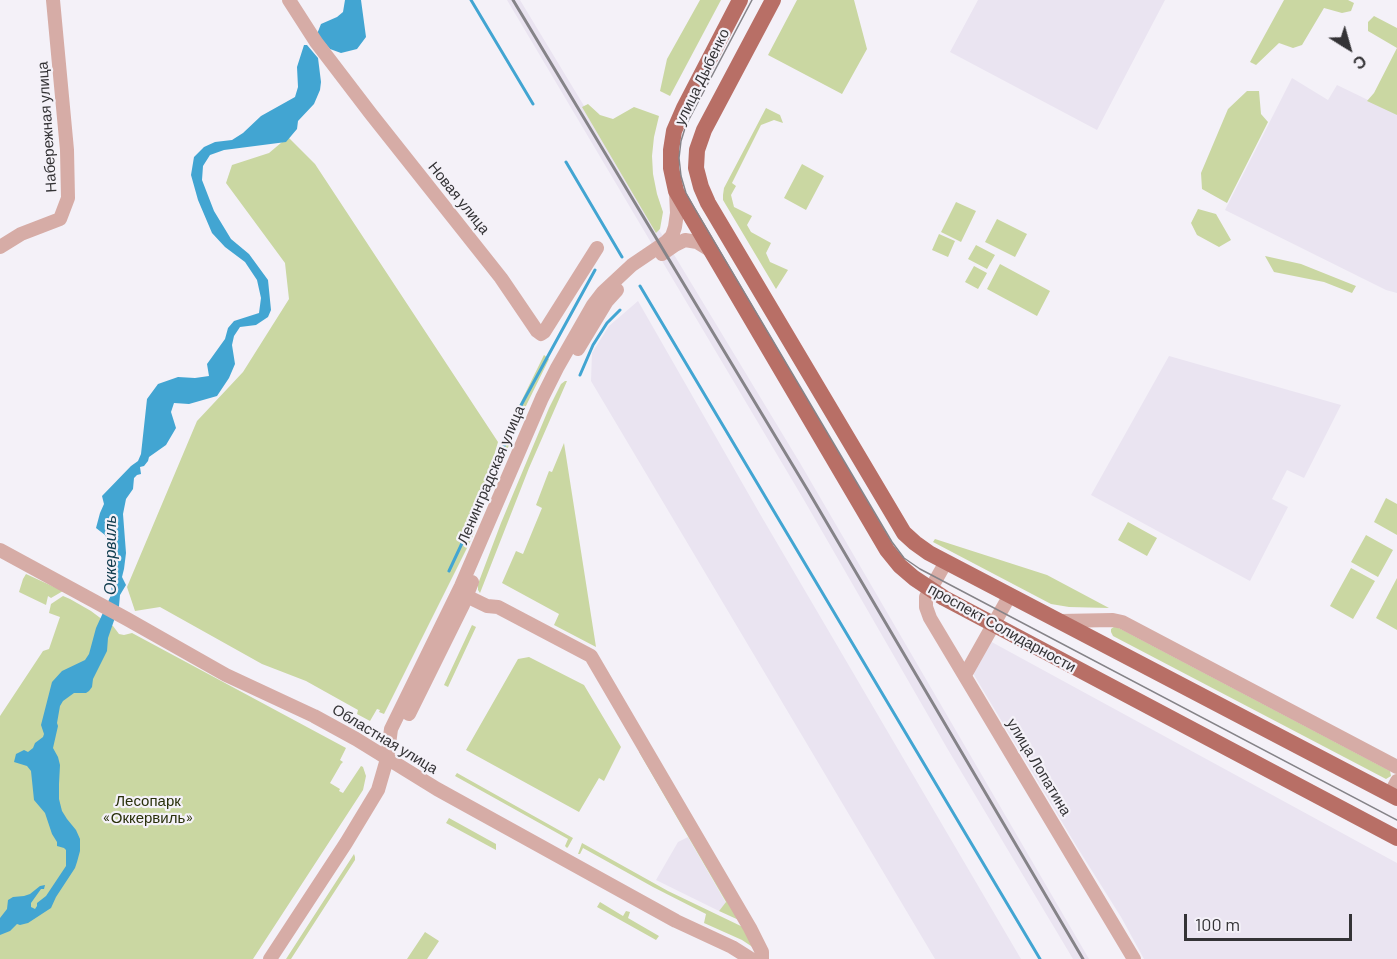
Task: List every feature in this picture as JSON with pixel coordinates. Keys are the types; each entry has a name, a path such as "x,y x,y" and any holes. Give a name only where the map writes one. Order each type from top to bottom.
{"main road":[{"name":"улица Дыбенко","path":"676,191 671,168 671,150 675,131 684,108 740,0"},
{"name":"улица Дыбенко","path":"700,187 696,168 697,150 704,130 773,0"},
{"name":"проспект Солидарности","path":"700,187 904,532 922,548 1059,621 1395,791"},
{"name":"проспект Солидарности","path":"676,191 887,550 900,566 944,598 1397,838"}],"street":[{"name":"Набережная улица","path":"0,247 21,234 60,219 68,198 67,150 53,0"},
{"name":"Новая улица","path":"289,0 316,42 501,278 541,334 597,248"},
{"path":"676,191 677,213 673,240 697,242 710,250"},
{"name":"Ленинградская улица","path":"270,959 378,790 387,759 553,392 608,301 624,283 673,240"},
{"name":"Областная улица","path":"0,550 226,675 314,716 437,789 676,921 732,946 751,959"},
{"path":"930,590 946,562"},
{"name":"улица Лопатина","path":"930,590 926,597 926,607 930,618 1134,959"},
{"path":"462,594 487,606 498,607 591,656 750,928 762,952 762,959"},
{"path":"965,675 1010,595"},
{"path":"1059,621 1113,620 1122,622 1397,766"}],"shaded area":[{"path":"507,0 520,0 800,463 1089,959 1073,959"},
{"path":"978,0 1165,0 1097,130 950,52"},
{"path":"1292,78 1328,100 1337,85 1397,114 1397,293 1386,290 1225,210"},
{"path":"638,301 1021,959 935,959 591,381 592,353 609,326"},
{"path":"1169,356 1341,405 1304,478 1287,470 1272,499 1288,507 1250,581 1091,495"},
{"path":"988,640 1397,863 1397,959 1144,959 1121,917 971,670"},
{"path":"688,837 726,903 719,911 656,880 678,842"}],"green space":[{"path":"700,0 721,0 670,96 660,91 667,59"},
{"path":"797,0 854,0 867,49 842,94 768,55"},
{"path":"1284,0 1348,0 1354,3 1351,11 1342,13 1324,8 1302,45 1293,48 1279,43 1256,65 1250,62"},
{"path":"1374,16 1397,28 1397,48 1368,31 1368,22"},
{"path":"1397,48 1397,115 1367,101 1374,93"},
{"path":"1247,91 1259,91 1261,114 1268,122 1227,203 1202,189 1201,173 1228,109"},
{"path":"588,104 600,115 613,119 634,107 659,116 652,156 653,174 663,212 660,229 656,233 582,107"},
{"path":"766,108 780,115 783,123 774,120 761,125 732,183 736,186 731,195 734,207 752,216 747,225 751,232 771,243 766,253 770,262 788,270 776,289 723,200 724,188"},
{"path":"288,137 315,164 498,442 488,476 544,355 549,359 522,414 489,494 483,493 478,506 483,508 472,538 384,714 377,709 370,721 357,714 358,710 306,681 262,664 160,607 135,611 127,587 197,421 243,372 289,299 285,263 226,183 232,165 269,153"},
{"path":"802,164 824,176 806,210 784,198"},
{"path":"956,202 976,211 961,242 941,232"},
{"path":"1198,209 1216,214 1231,240 1219,247 1197,235 1191,223"},
{"path":"997,219 1027,234 1015,257 985,242"},
{"path":"939,234 955,241 948,257 932,250"},
{"path":"976,245 995,255 987,269 968,259"},
{"path":"1265,256 1301,264 1356,286 1352,293 1324,282 1274,272"},
{"path":"1000,264 1050,291 1037,316 987,289"},
{"path":"974,266 987,273 978,289 965,282"},
{"path":"567,381 529,468 480,593 478,584 501,523 549,408 561,384"},
{"path":"564,443 596,647 554,625 559,614 502,583 516,551 523,554 542,508 536,505 549,471 552,472"},
{"path":"1386,498 1397,504 1397,535 1374,522"},
{"path":"1128,522 1157,538 1147,556 1118,540"},
{"path":"1366,535 1393,550 1378,577 1351,562"},
{"path":"935,539 1047,575 1109,608 1051,604 933,542"},
{"path":"1351,568 1375,581 1353,619 1330,606"},
{"path":"26,574 63,591 51,598 48,596 46,605 19,592"},
{"path":"1397,578 1397,630 1376,618"},
{"name":"Лесопарк «Оккервиль»","path":"63,596 91,611 113,626 119,634 132,633 346,748 340,760 343,762 330,783 340,789 339,791 343,793 361,766 363,767 366,776 363,790 253,959 0,959 0,716 43,651 49,649 60,617 49,613 51,604"},
{"path":"472,625 476,627 448,687 444,685"},
{"path":"1115,626 1390,771 1391,776 1386,779 1113,636 1111,629"},
{"path":"529,657 584,685 621,747 604,781 599,778 579,812 466,750 518,659"},
{"path":"642,750 741,921 719,911 726,902 639,752"},
{"path":"457,773 573,838 568,847 565,846 568,839 455,776"},
{"path":"449,818 496,844 496,850 446,823"},
{"path":"582,843 668,891 745,928 754,948 704,923 706,914 583,848 578,854"},
{"path":"354,854 355,860 291,959 286,959"},
{"path":"600,902 623,916 626,911 630,912 628,918 659,936 656,940 597,907"},
{"path":"425,932 439,941 427,959 407,959"}],"water":[{"path":"345,0 361,0 366,37 357,49 341,53 330,49 317,34 321,24 343,12"},
{"path":"304,45 307,45 318,58 321,82 314,104 298,121 297,129 286,142 224,150 210,155 203,166 202,180 214,211 231,239 249,254 268,280 271,310 268,317 256,325 240,327 234,336 232,345 235,364 217,396 189,404 174,403 171,412 176,428 166,445 149,457 144,466 140,467 141,474 134,478 133,489 126,499 123,514 126,553 122,577 126,585 120,595 119,606 108,638 107,651 89,691 74,693 60,706 53,748 60,765 59,799 62,811 80,839 77,862 51,908 28,923 17,924 10,931 0,935 0,918 7,909 8,900 30,894 45,885 31,903 31,907 35,909 37,903 46,896 66,866 66,850 57,846 45,813 34,800 31,771 27,766 14,762 16,754 24,750 28,752 43,737 41,725 52,682 62,671 85,660 112,593 111,548 105,535 96,528 104,504 102,496 138,461 141,454 147,399 158,384 178,377 209,376 207,364 225,339 228,328 234,321 259,313 261,298 257,280 245,262 225,247 212,233 198,200 191,175 194,157 204,147 215,142 232,140 261,116 295,97 298,87 297,67"}],"waterway":[{"path":"471,0 533,104"},
{"path":"566,162 622,257"},
{"path":"485,493 519,409 595,270"},
{"path":"640,286 1040,959"},
{"path":"580,375 593,345 607,323 620,310"},
{"path":"449,571 479,507"}],"tram line":[{"path":"752,0 686,125 679,158 681,176 686,193 695,209 892,542 904,558 920,569 1397,820"}],"railway":[{"path":"513,0 807,489 1083,959"}],"water label":[{"name":"Оккервиль","path":"111,555"}]}
